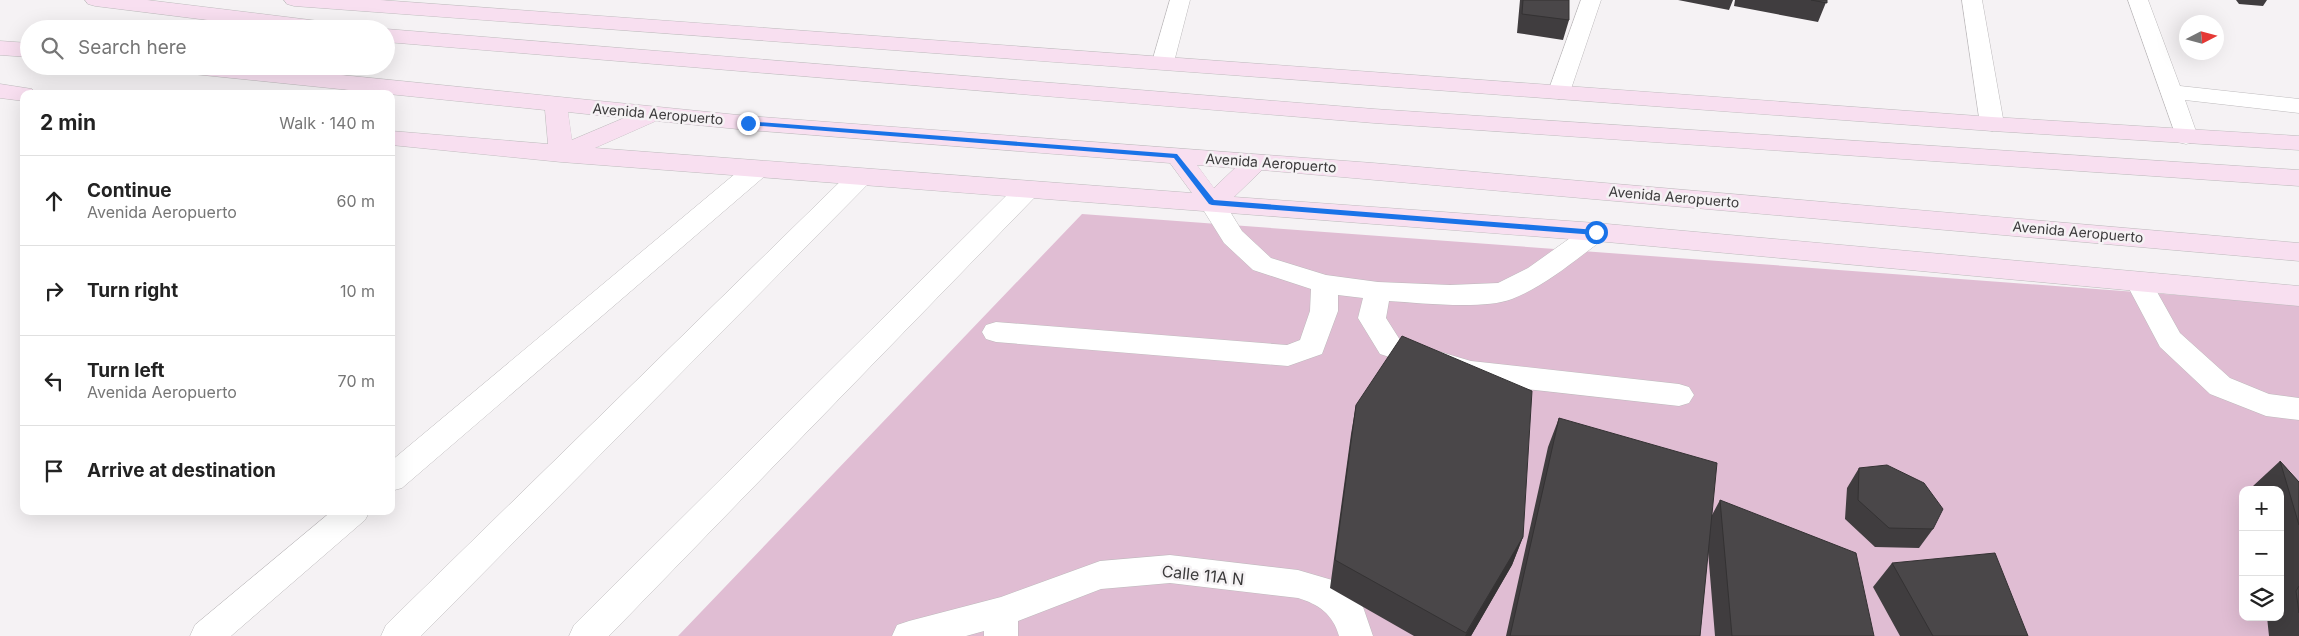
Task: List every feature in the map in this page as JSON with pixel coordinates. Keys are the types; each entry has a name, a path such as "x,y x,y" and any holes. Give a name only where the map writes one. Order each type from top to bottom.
{"main road":[{"path":"95,0 261,20"},
{"path":"294,0 1992,124 2299,144"},
{"path":"395,36 1384,117 2299,178"},
{"path":"0,48 20,49"},
{"path":"895,78 969,48"},
{"path":"969,48 995,86"},
{"name":"Avenida Aeropuerto","path":"271,75 654,114 1256,162 2299,252"},
{"path":"0,91 20,94"},
{"path":"556,104 561,154"},
{"path":"561,154 654,114"},
{"path":"395,138 561,154 1596,232 2299,296"},
{"path":"1177,156 1212,202"},
{"path":"1212,202 1256,162"}],"street":[{"path":"1163,62 1180,0"},
{"path":"1559,92 1591,0"},
{"path":"1972,0 1992,124"},
{"path":"2138,0 2186,137"},
{"path":"2170,92 2299,106"},
{"path":"395,477 758,169"},
{"path":"398,636 860,177"},
{"path":"586,636 1027,190"},
{"path":"1212,202 1233,237 1262,264 1325,284 1378,291 1450,295 1502,292 1537,275 1596,232"},
{"path":"2138,281 2170,340 2220,386 2266,405 2299,409"},
{"path":"996,332 1288,356 1312,347 1324,311 1325,284"},
{"path":"1378,291 1372,318 1390,347 1471,372 1679,395"},
{"path":"207,636 349,515"},
{"name":"Calle 11A N","path":"909,636 1001,624 1100,575 1170,569 1298,584 1328,592 1351,618 1356,636"}],"shaded area":[{"path":"1082,214 2299,304 2299,636 678,636"}],"building":[{"path":"1523,0 1569,0 1569,20 1522,14"},
{"path":"1811,0 1827,0 1827,3"},
{"path":"1402,336 1532,391 1523,537 1466,633 1335,560 1356,405"},
{"path":"1559,418 1717,463 1700,636 1510,636"},
{"path":"2280,461 2299,482 2299,525"},
{"path":"1887,465 1924,483 1943,509 1933,529 1889,528 1858,500 1859,468"},
{"path":"1720,500 1856,553 1874,636 1732,636"},
{"path":"1995,553 2028,636 1933,636 1892,563"},
{"path":"2299,586 2299,613 2296,591"}],"route":[{"path":"748,123 1177,156 1212,202 1596,232"}]}
